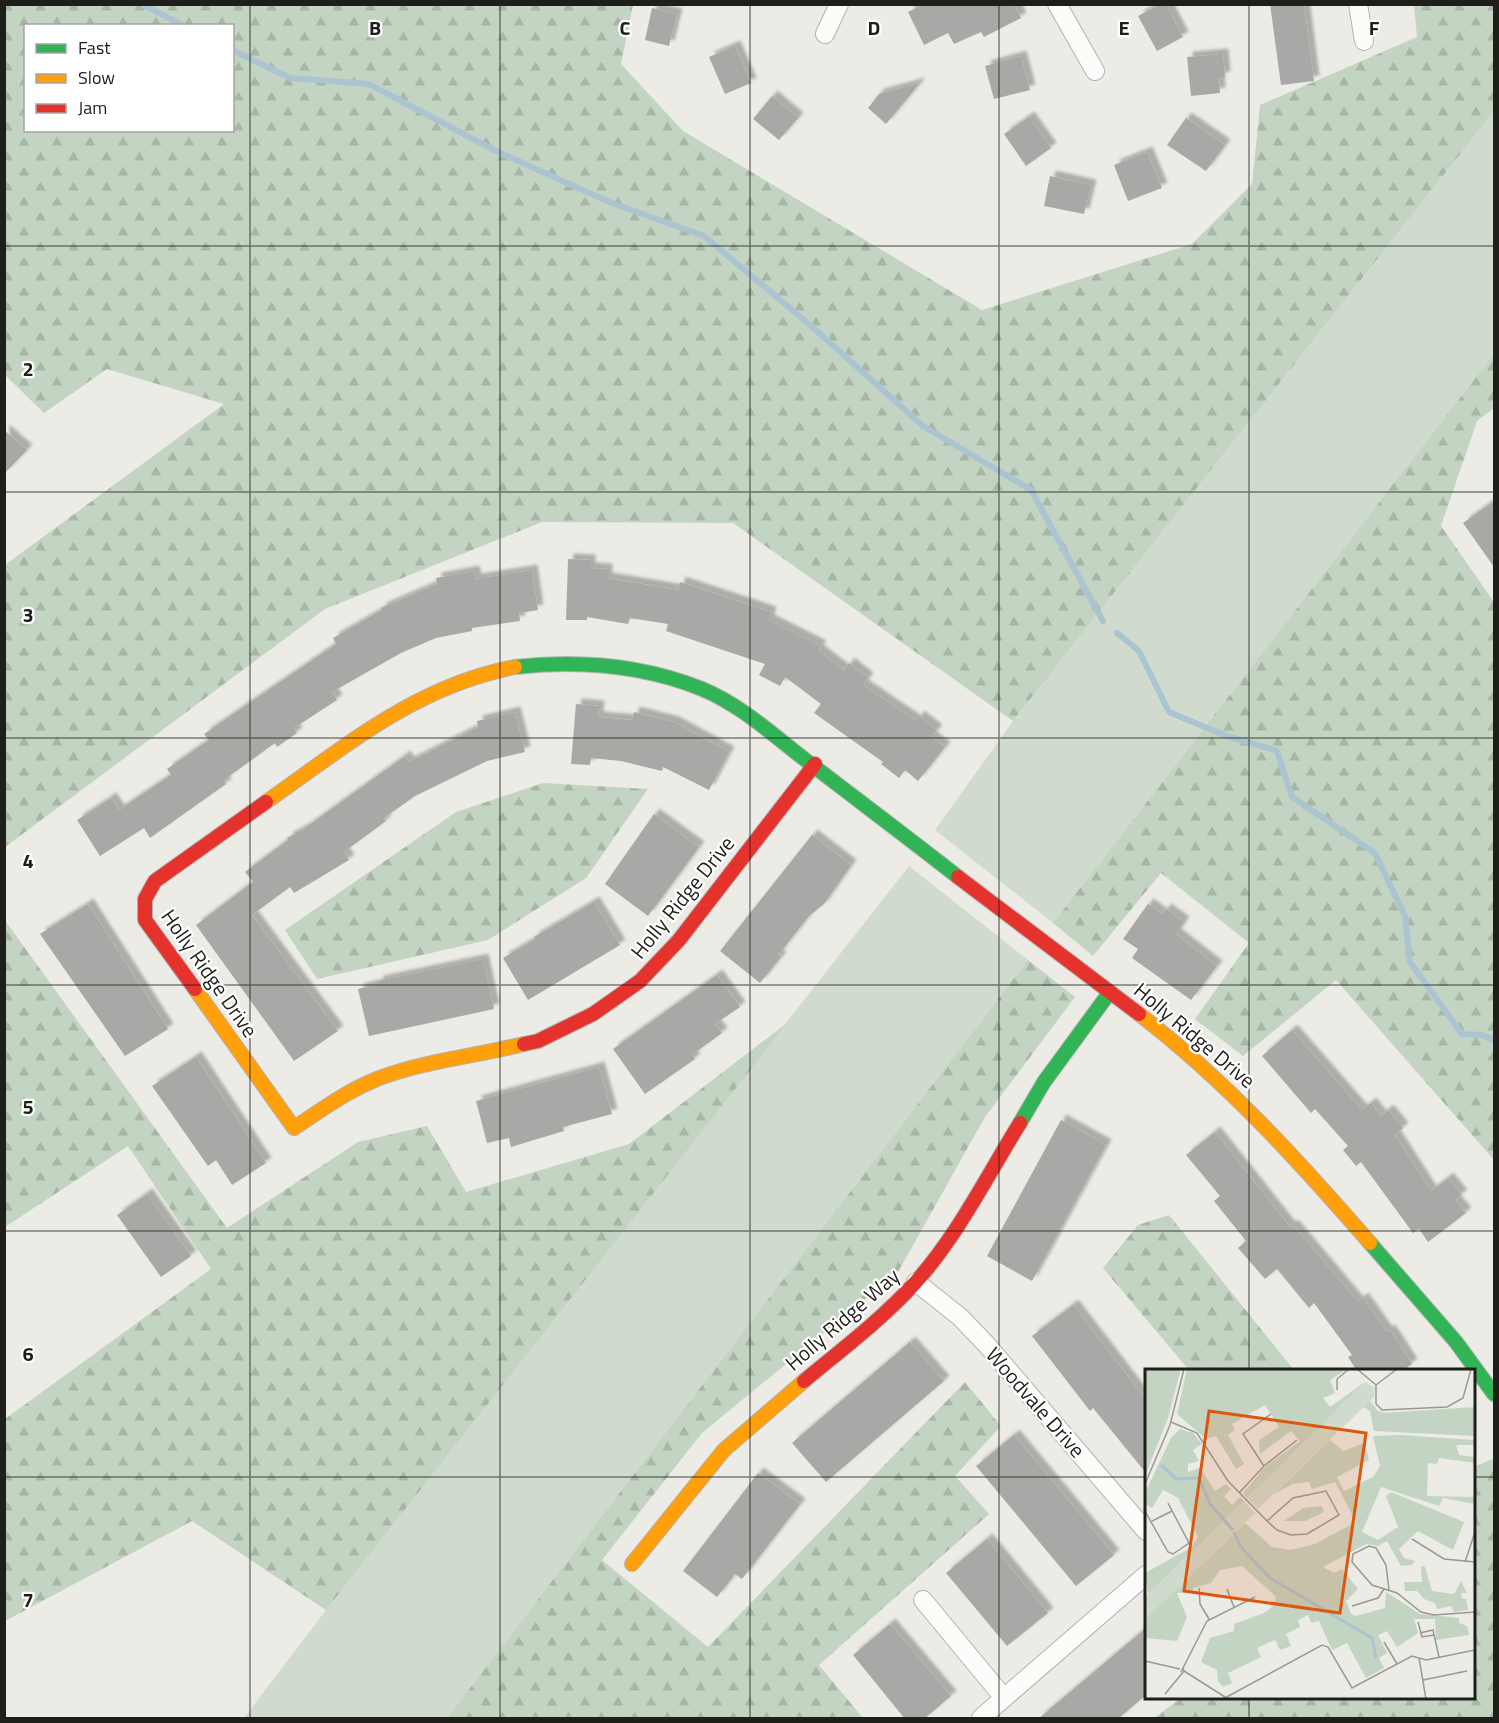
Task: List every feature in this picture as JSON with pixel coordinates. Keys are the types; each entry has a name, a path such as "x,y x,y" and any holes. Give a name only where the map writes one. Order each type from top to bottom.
{"street":[{"path":"825,34 839,4"},
{"path":"1057,4 1095,71"},
{"path":"1358,4 1364,41"},
{"name":"Holly Ridge Drive","path":"814,764 679,940 640,981 603,1007 538,1041 413,1068 377,1079 343,1095 294,1128 145,920 143,906 147,892 155,882 377,724 421,697 467,679 513,667 562,662 610,666 656,674 704,690 744,713 814,764 1186,1050 1230,1089 1272,1130 1462,1350 1494,1394"},
{"name":"Holly Ridge Way","path":"632,1564 724,1450 750,1425 885,1314 916,1282 957,1226 1044,1082 1110,992"},
{"name":"Woodvale Drive","path":"916,1282 960,1317 986,1344 1145,1530"},
{"path":"981,1719 1145,1576"},
{"path":"923,1600 1004,1698"}],"shaded area":[{"path":"1494,111 1494,354 1053,923 935,830 1013,721"},
{"path":"909,866 1028,960 447,1718 244,1718 326,1610"}],"green space":[{"path":"5,4 633,5 621,64 683,131 982,310 1192,244 1252,184 1260,105 1417,37 1414,5 1494,5 1494,111 1013,721 733,523 542,522 325,609 5,847 5,565 224,404 107,369 44,413 5,375"},
{"path":"1494,354 1494,408 1477,421 1441,526 1494,602 1494,1160 1336,980 1243,1056 1195,1019 1249,943 1161,873 1093,956 1053,923"},
{"path":"543,783 648,789 586,878 488,940 317,979 285,930 456,812"},
{"path":"4,919 227,1228 358,1142 427,1126 466,1192 629,1144 787,1023 326,1610 192,1521 5,1621 5,1419 211,1269 128,1146 5,1227"},
{"path":"1028,960 1075,997 985,1117 898,1272 702,1433 602,1560 708,1647 965,1382 1001,1426 955,1476 989,1514 819,1665 863,1718 447,1718"},
{"path":"1169,1215 1293,1369 1188,1369 1103,1268 1138,1225"},
{"path":"1492,1459 1494,1462 1494,1718 1154,1718 1180,1699 1475,1699 1475,1467"}],"building":[{"path":"924,4 1014,4 1021,18 984,37 981,32 954,44 948,33 924,45 908,12"},
{"path":"1161,4 1166,4 1183,37 1157,51 1138,16"},
{"path":"1270,4 1304,4 1314,81 1281,85"},
{"path":"652,8 677,14 669,46 645,40"},
{"path":"735,46 751,83 725,94 709,57"},
{"path":"1223,54 1225,77 1219,78 1220,93 1191,96 1187,57"},
{"path":"1021,56 1030,90 994,99 985,66"},
{"path":"920,83 886,124 868,108 879,94"},
{"path":"772,96 798,118 779,140 753,119"},
{"path":"1029,117 1051,148 1026,166 1004,134"},
{"path":"1186,118 1225,145 1206,171 1167,145"},
{"path":"1147,152 1162,188 1128,201 1114,165"},
{"path":"1050,176 1091,185 1084,214 1044,206"},
{"path":"4,430 27,450 4,474"},
{"path":"1494,501 1494,567 1463,523"},
{"path":"568,559 590,560 590,568 607,569 607,578 678,590 680,582 771,612 769,620 821,646 818,650 844,670 849,663 868,678 863,685 916,721 919,716 937,730 931,737 945,747 918,781 905,770 899,778 881,764 883,762 814,713 821,704 785,677 780,686 759,675 765,664 666,631 668,624 630,618 628,624 587,617 587,620 566,620"},
{"path":"532,570 538,610 519,613 520,621 472,628 472,631 436,638 401,653 332,692 337,700 294,728 297,733 277,747 275,743 224,780 226,784 150,838 144,828 100,856 77,820 111,798 119,810 171,775 167,769 209,740 204,734 336,644 333,638 382,610 381,608 437,584 436,578 474,571 476,579"},
{"path":"576,704 599,706 598,717 632,720 634,712 674,722 729,752 709,790 663,767 662,771 621,761 591,758 590,765 571,764"},
{"path":"515,712 525,752 487,761 415,796 384,818 386,821 344,852 349,860 294,893 290,887 252,915 338,1031 294,1061 196,925 253,882 245,872 288,840 287,838 305,828 405,756 409,762 478,727 477,721"},
{"path":"654,814 699,847 648,916 605,884"},
{"path":"812,835 851,865 824,904 809,916 778,955 781,957 760,983 720,951"},
{"path":"594,902 620,945 528,1000 503,958"},
{"path":"88,904 168,1029 125,1056 40,934"},
{"path":"1148,904 1162,914 1166,909 1184,922 1176,934 1217,966 1191,1000 1132,958 1138,949 1123,939"},
{"path":"483,959 494,1009 369,1036 358,989 378,984 378,981"},
{"path":"717,975 740,1007 715,1024 722,1033 692,1055 695,1059 645,1094 613,1049"},
{"path":"1292,1030 1362,1110 1371,1103 1381,1116 1388,1110 1403,1128 1395,1135 1431,1191 1448,1178 1462,1195 1455,1200 1466,1213 1428,1242 1419,1229 1413,1233 1361,1162 1356,1166 1343,1150 1348,1146 1315,1109 1311,1113 1262,1056"},
{"path":"196,1057 266,1163 232,1185 216,1160 208,1166 152,1086"},
{"path":"599,1067 612,1114 563,1127 564,1131 511,1147 509,1138 487,1143 476,1101"},
{"path":"1061,1120 1106,1145 1032,1281 987,1256"},
{"path":"1215,1132 1290,1227 1293,1225 1358,1302 1363,1298 1387,1332 1390,1330 1412,1364 1405,1369 1356,1369 1348,1357 1352,1355 1314,1303 1309,1308 1277,1269 1265,1279 1238,1248 1246,1241 1214,1201 1220,1196 1186,1155"},
{"path":"147,1194 191,1256 161,1277 117,1215"},
{"path":"1073,1305 1145,1399 1145,1472 1093,1408 1090,1411 1032,1336"},
{"path":"910,1342 944,1381 826,1482 792,1443"},
{"path":"1014,1435 1114,1555 1076,1586 976,1466"},
{"path":"758,1473 800,1504 742,1579 735,1574 717,1597 683,1571"},
{"path":"987,1539 1048,1613 1007,1646 946,1573"},
{"path":"890,1624 951,1696 924,1719 905,1719 853,1655"},
{"path":"1145,1629 1145,1696 1118,1719 1038,1719"}],"waterway":[{"path":"142,4 180,24"},
{"path":"234,51 290,78 369,84 494,150 609,202 704,236 809,324 923,426 1031,490 1103,621"},
{"path":"1117,633 1139,651 1169,712 1224,735 1277,751 1292,797 1375,853 1405,916 1410,962 1462,1034 1482,1035 1494,1040"}],"traffic: fast":[{"path":"515,667 563,664 610,666 656,674 716,695 755,720 958,877"},
{"path":"1020,1123 1044,1082 1110,992"},
{"path":"1370,1243 1456,1342 1494,1394"}],"traffic: slow":[{"path":"266,802 354,740 414,703 479,676 515,667"},
{"path":"195,989 294,1128 345,1095 377,1079 431,1063 524,1044"},
{"path":"1139,1014 1202,1066 1260,1122 1370,1243"},
{"path":"632,1564 724,1450 804,1381"}],"traffic: jam":[{"path":"524,1044 538,1041 593,1014 640,981 679,940 815,764"},
{"path":"195,989 145,920 145,899 155,881 266,802"},
{"path":"958,877 1139,1014"},
{"path":"804,1381 888,1310 930,1266 971,1206 1020,1123"}]}
